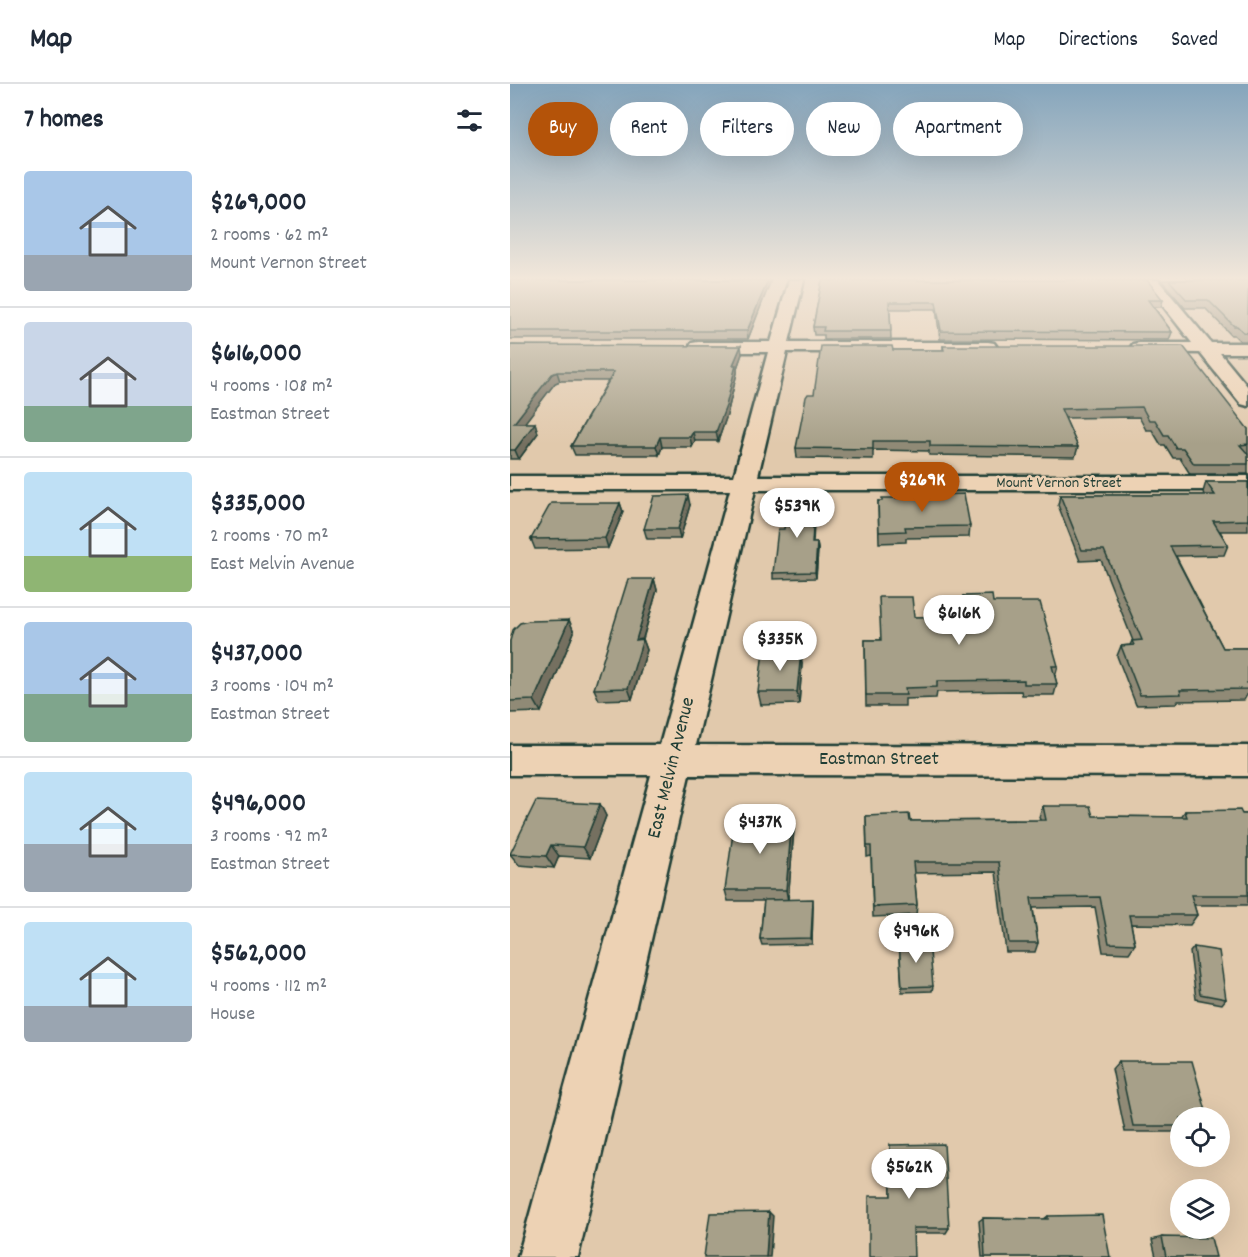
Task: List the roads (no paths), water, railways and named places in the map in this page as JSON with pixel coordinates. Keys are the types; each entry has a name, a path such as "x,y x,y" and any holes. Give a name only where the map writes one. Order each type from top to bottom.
{"street":[{"name":"East Melvin Avenue","path":"548,1257 781,335"},
{"path":"1195,335 1248,400"},
{"path":"685,346 1004,347"},
{"path":"1123,348 1248,348"},
{"name":"Mount Vernon Street","path":"510,483 1248,483"},
{"name":"Eastman Street","path":"510,760 1248,761"}]}
